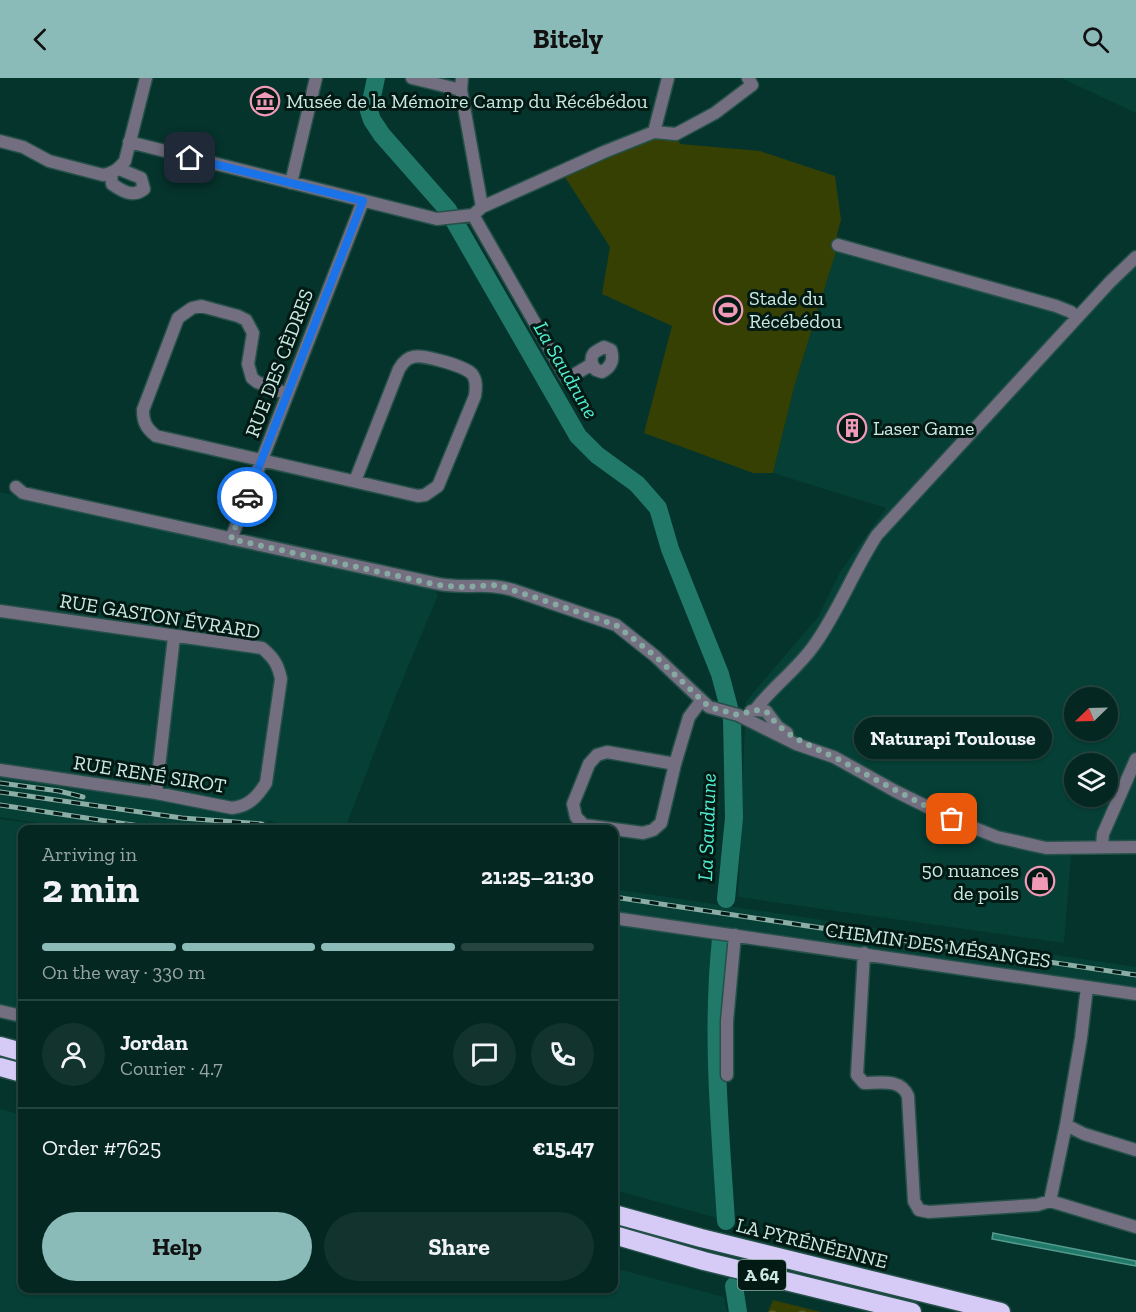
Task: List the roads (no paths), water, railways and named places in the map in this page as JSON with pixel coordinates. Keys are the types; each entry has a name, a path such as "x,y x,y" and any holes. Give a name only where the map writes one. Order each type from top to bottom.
{"highway":[{"path":"0,1046 18,1051"},
{"path":"0,1067 18,1072"},
{"name":"LA PYRÉNÉENNE","path":"618,1215 701,1238 1001,1312"},
{"name":"A 64","path":"618,1236 704,1261 912,1312"}],"street":[{"path":"0,141 22,147 49,161 103,175 115,171 125,161 146,78"},
{"path":"291,183 316,78"},
{"path":"412,78 461,84 472,213 567,379 592,364"},
{"path":"654,132 668,78"},
{"path":"129,142 363,201 445,219 472,213 604,152 654,132 676,134 715,113 752,85 748,78"},
{"name":"RUE DES CÈDRES","path":"231,539 363,201"},
{"path":"838,245 1056,306 1071,312 1077,318"},
{"path":"759,714 769,692 813,647 828,625 862,557 877,535 1136,257"},
{"path":"287,394 252,378 248,364 253,333 246,320 201,306 192,308 178,318 143,410 143,419 147,429 156,436 417,496 432,492 438,486 475,396 476,384 472,374 463,368 422,357 413,357 405,361 399,369 355,481"},
{"path":"16,487 23,493 438,585 461,587 498,585 616,625 655,656 709,707 738,715 759,714 796,744 834,757 952,819 997,837 1046,848 1136,847"},
{"name":"RUE GASTON ÉVRARD","path":"0,611 262,648 273,657 281,679 274,731"},
{"path":"156,793 174,637"},
{"path":"618,830 643,834 653,830 661,823 689,717 701,701"},
{"name":"RUE RENÉ SIROT","path":"0,770 156,793 232,808 242,807 259,795 266,783 274,731"},
{"path":"584,825 576,817 573,804 589,764 597,755 606,752 675,764"},
{"path":"1102,846 1103,834 1136,759"},
{"name":"CHEMIN DES MÉSANGES","path":"618,919 1136,994"},
{"path":"727,1075 727,1021 735,936"},
{"path":"864,954 856,1075 864,1083 894,1083 905,1089 908,1096 914,1201 919,1210 929,1212 1037,1205 1050,1201 1136,1227"},
{"path":"1050,1201 1066,1125 1087,987"},
{"path":"0,1011 18,1015"},
{"path":"1066,1125 1084,1134 1136,1149"}],"waterway":[{"name":"La Saudrune","path":"376,78 369,111 372,120 382,135 448,210 578,436 597,455 637,484 658,508 670,549 720,674 732,719 734,818 726,899"},
{"name":"La Saudrune","path":"721,939 717,1045 726,1221"},
{"name":"La Saudrune","path":"734,1286 738,1312"}],"railway":[{"path":"0,783 59,791 83,797"},
{"path":"0,792 182,818 262,824"},
{"path":"0,805 133,825"},
{"path":"618,898 1136,975"}],"place":[{"name":"Musée de la Mémoire Camp du Récébédou","path":"265,101"},
{"name":"Stade du Récébédou","path":"728,310"},
{"name":"Laser Game","path":"852,428"},
{"name":"Naturapi Toulouse","path":"952,819"},
{"name":"50 nuances de poils","path":"1040,881"}]}
